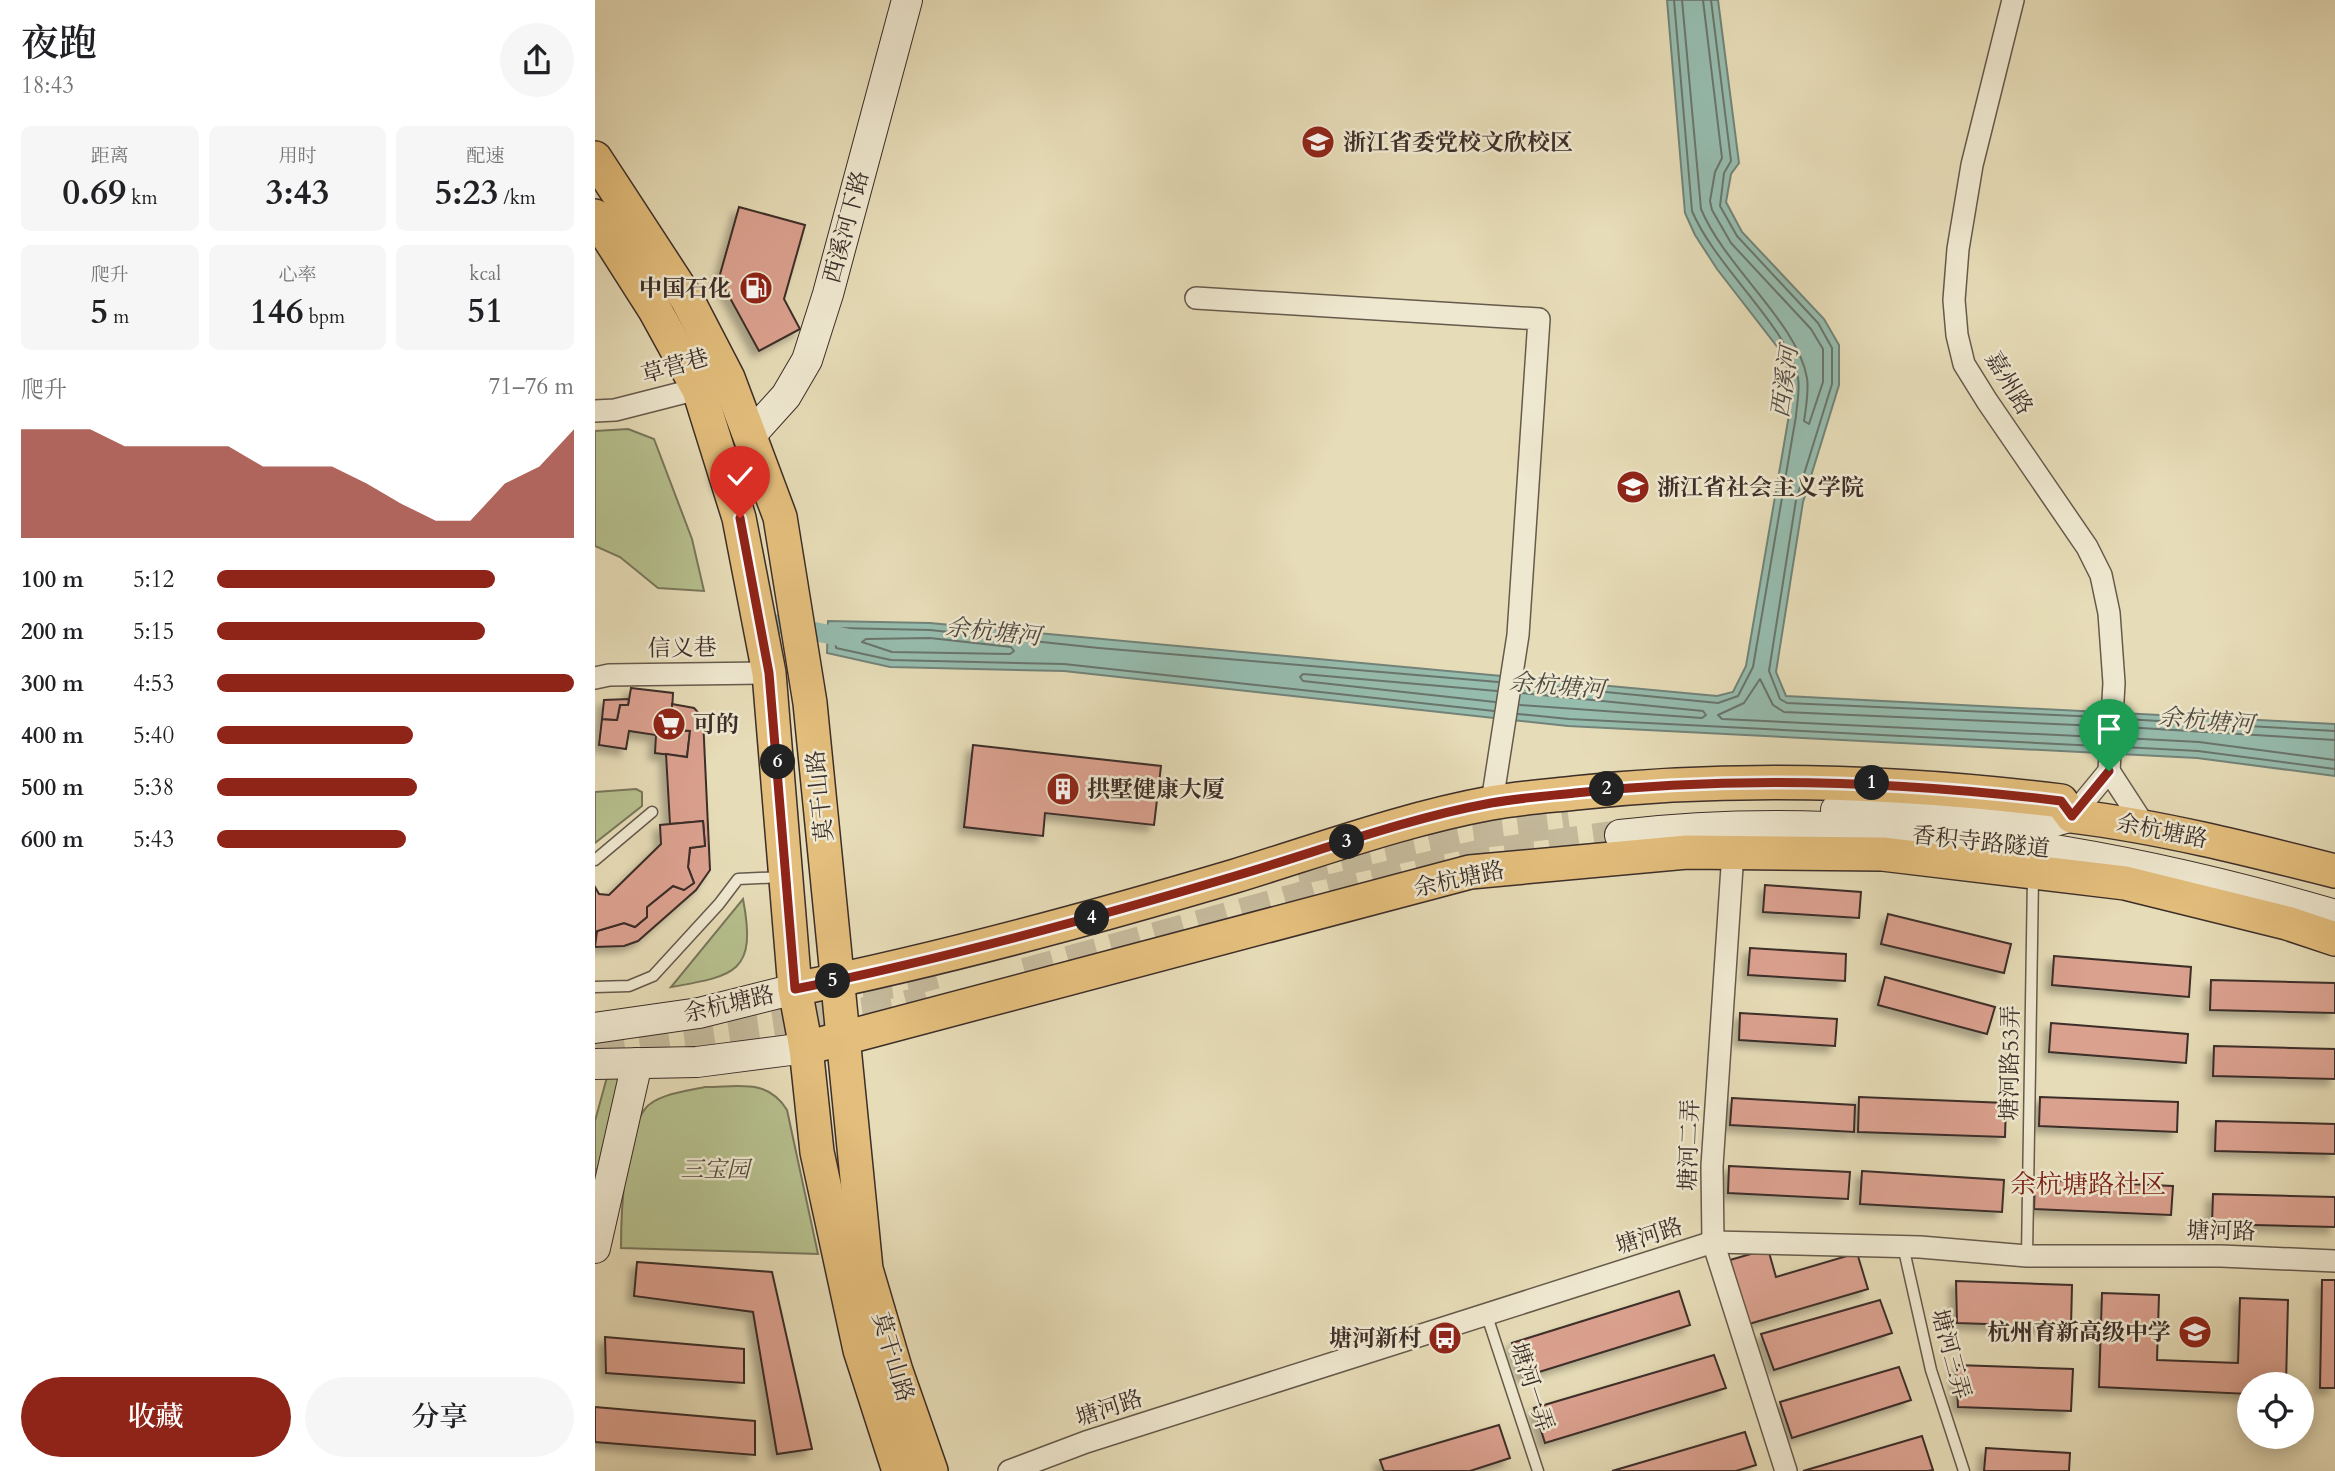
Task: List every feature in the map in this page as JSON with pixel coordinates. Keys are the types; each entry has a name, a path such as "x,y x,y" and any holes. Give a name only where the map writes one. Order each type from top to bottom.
{"main road":[{"name":"西溪河下路","path":"749,437 786,396 807,360 828,294 907,0"},
{"name":"莫干山路","path":"595,158 687,299 713,384 769,673 795,989 806,1048 817,1152 860,1350 899,1471"},
{"name":"莫干山路","path":"595,216 655,310 713,384 749,437 780,517 810,703 866,1269 896,1371 930,1471"},
{"name":"余杭塘路","path":"595,1028 699,1013 1039,934 1408,822 1492,802 1644,785 1764,781 1870,783 1966,789 2061,801 2072,816 2241,847 2335,871"},
{"name":"香积寺路隧道","path":"2072,816 2043,824 1950,813 1871,809 1741,810 1617,826 1854,828 2053,849 2214,882 2335,915"},
{"name":"余杭塘路","path":"595,1064 697,1062 806,1048 1470,872 1687,852 1882,854 2125,883 2187,896 2335,939"},
{"path":"595,1248 600,1204 637,1063"}],"street":[{"name":"嘉州路","path":"2013,0 1968,189 1954,300 1958,335 1964,364 2087,547 2101,575 2109,613 2114,682 2109,771"},
{"path":"1196,298 1539,319 1514,663 1492,802"},
{"name":"草营巷","path":"595,411 615,410 713,384"},
{"name":"信义巷","path":"595,678 608,675 769,673"},
{"path":"2072,816 2109,771 2146,828"},
{"name":"塘河二弄","path":"1733,852 1712,1166 1713,1242 1786,1471"},
{"name":"塘河路","path":"1009,1471 1086,1442 1713,1242 1903,1246 2027,1256 2221,1256 2335,1261"}],"lane":[{"path":"595,860 652,812"},
{"name":"塘河路53弄","path":"2027,1256 2033,871"},
{"path":"595,987 629,986 653,976 719,904 737,879 787,877"},
{"name":"塘河三弄","path":"1903,1246 1931,1370 1964,1471"},
{"name":"塘河一弄","path":"1486,1316 1538,1471"}],"green space":[{"path":"628,429 654,439 692,539 704,591 658,588 620,557 595,546 595,431"},
{"path":"636,789 642,792 642,806 595,843 595,792"},
{"path":"743,899 747,942 744,956 737,966 712,979 671,987"},
{"path":"625,1073 595,1177 595,1121 607,1077"},
{"name":"三宝园","path":"751,1086 771,1093 787,1110 818,1254 621,1248 625,1176 632,1137 638,1121 645,1109 657,1100 705,1087"}],"water":[{"path":"1667,0 1718,0 1739,163 1731,174 1726,202 1742,232 1824,319 1839,345 1839,385 1803,502 1776,672 1786,696 2335,724 2335,776 2197,758 1568,726 1064,671 890,667 827,653 828,621 930,623 1717,696 1733,692 1746,666 1789,415 1792,381 1782,353 1717,269 1695,235 1685,213"}],"building":[{"name":"中国石化","path":"739,207 805,225 784,299 800,329 759,351 719,278"},
{"path":"631,688 673,693 672,712 681,716 678,730 690,731 687,757 655,753 656,735 629,731 626,749 599,745 602,719 617,720 620,705 628,705"},
{"path":"629,699 628,705 620,705 617,720 602,719 604,700"},
{"path":"672,704 694,708 703,718 710,870 696,890 638,941 624,946 595,947 597,931 624,923 635,927 647,917 647,907 673,886 684,890 694,883 688,867 690,848 705,846 703,821 670,824 666,754 687,757 690,731 678,730 681,716 672,712"},
{"name":"拱墅健康大厦","path":"973,745 1161,766 1154,825 1045,813 1043,836 964,827"},
{"path":"703,821 705,846 690,848 688,867 694,883 684,890 673,886 647,907 647,917 635,927 624,923 597,931 595,938 595,887 599,894 609,895 661,844 660,825"},
{"path":"1765,885 1861,892 1859,918 1763,912"},
{"path":"1888,914 2011,944 2004,973 1881,944"},
{"path":"1750,948 1846,954 1845,981 1748,975"},
{"path":"2054,956 2191,967 2189,997 2052,985"},
{"path":"1885,977 1995,1007 1987,1034 1878,1005"},
{"path":"2211,980 2335,983 2335,1013 2210,1010"},
{"path":"1740,1013 1837,1019 1835,1046 1739,1040"},
{"path":"2051,1023 2188,1034 2186,1063 2049,1052"},
{"path":"2214,1046 2335,1049 2335,1079 2213,1076"},
{"path":"1859,1097 2006,1103 2005,1137 1858,1132"},
{"path":"2040,1097 2178,1102 2177,1132 2039,1126"},
{"path":"1732,1098 1855,1105 1854,1132 1730,1125"},
{"path":"2216,1121 2335,1124 2335,1154 2215,1151"},
{"path":"1729,1166 1850,1172 1848,1199 1728,1193"},
{"path":"1862,1171 2004,1180 2002,1212 1860,1204"},
{"path":"2035,1180 2173,1186 2171,1215 2034,1209"},
{"path":"2213,1194 2335,1197 2335,1227 2212,1224"},
{"path":"1768,1249 1776,1277 1857,1253 1868,1289 1749,1324 1730,1260"},
{"path":"637,1262 772,1272 812,1449 777,1454 753,1312 634,1296"},
{"path":"2322,1280 2335,1280 2335,1388 2320,1388"},
{"path":"1956,1281 2072,1285 2071,1327 1957,1323"},
{"path":"1679,1291 1690,1325 1523,1377 1512,1343"},
{"path":"2102,1293 2159,1295 2157,1360 2238,1363 2240,1298 2288,1300 2286,1372 2237,1372 2237,1393 2099,1387"},
{"path":"1880,1300 1892,1333 1774,1370 1761,1334"},
{"path":"605,1337 744,1349 744,1383 606,1373"},
{"path":"1714,1355 1726,1388 1545,1443 1534,1408"},
{"path":"1956,1365 2073,1369 2071,1411 1958,1407"},
{"path":"1899,1367 1911,1400 1792,1438 1780,1402"},
{"path":"595,1407 755,1421 755,1455 595,1442"},
{"path":"1499,1425 1510,1458 1470,1471 1384,1471 1380,1460"},
{"path":"1745,1432 1756,1465 1736,1471 1612,1471"},
{"path":"1922,1436 1933,1470 1803,1471"},
{"path":"1986,1448 2070,1453 2069,1471 1984,1471"}],"waterway":[{"name":"余杭塘河","path":"777,624 852,639"}],"tunnel":[{"path":"1297,870 1459,836 1569,822"},
{"path":"1025,973 1319,892 1478,855 1620,835"},
{"path":"862,987 905,982 950,970"},
{"path":"595,1050 900,1007 927,1000"}],"place":[{"name":"浙江省委党校文欣校区","path":"1318,142"},
{"name":"中国石化","path":"756,288"},
{"name":"浙江省社会主义学院","path":"1633,487"},
{"name":"可的","path":"669,724"},
{"name":"拱墅健康大厦","path":"1063,789"},
{"name":"杭州育新高级中学","path":"2195,1332"},
{"name":"塘河新村","path":"1445,1338"}],"district":[{"name":"余杭塘路社区","path":"2088,1184"}],"route":[{"path":"740,518 765,637 783,808 795,989 1039,934 1327,849 1408,822 1492,802 1644,785 1764,781 1870,783 1966,789 2061,801 2072,816 2109,771"}],"water label":[{"name":"西溪河","path":"1785,382"}]}
